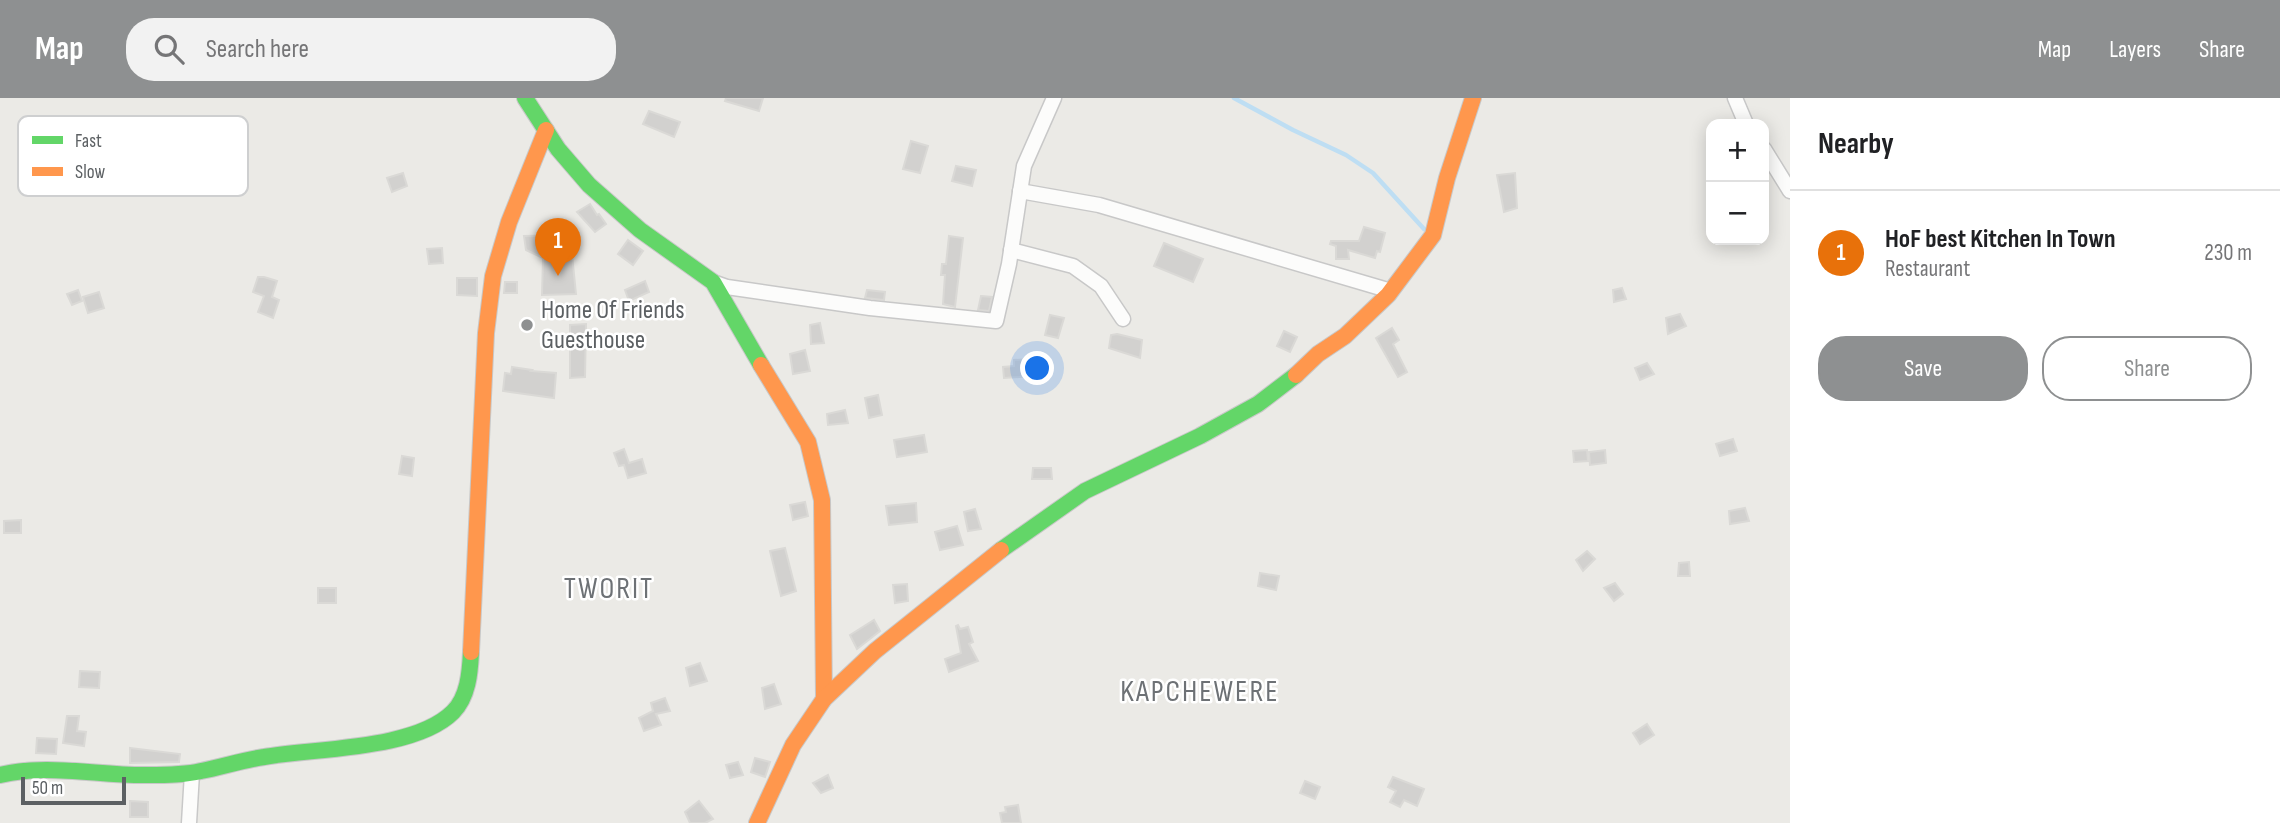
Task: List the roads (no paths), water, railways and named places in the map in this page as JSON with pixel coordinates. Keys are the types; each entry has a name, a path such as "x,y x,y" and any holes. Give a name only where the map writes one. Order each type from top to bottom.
{"street":[{"path":"525,98 558,149 589,185 640,230 713,282 727,287 870,308 996,321 1011,250 1024,166 1054,98"},
{"path":"757,823 793,745 824,699 875,651 998,552 1085,491 1200,436 1258,404 1294,377 1318,354 1345,336 1391,291 1433,235 1447,178 1472,98"},
{"path":"1735,98 1744,119"},
{"path":"0,775 36,769 120,775 192,773 263,757 362,744 415,733 439,724 454,712 463,699 468,681 474,632 486,333 493,276 509,222 545,130"},
{"path":"1769,157 1790,191"},
{"path":"1020,191 1099,205 1391,291"},
{"path":"1011,250 1073,266 1101,286 1123,319"},
{"path":"713,282 808,442 815,467 822,500 824,699"},
{"path":"189,823 192,773"}],"waterway":[{"path":"1234,98 1346,155 1373,173 1424,229"}],"place":[{"name":"HoF best Kitchen In Town","path":"558,276"},
{"name":"Home Of Friends Guesthouse","path":"527,325"}],"district":[{"name":"TWORIT","path":"609,589"},
{"name":"KAPCHEWERE","path":"1200,692"}]}
